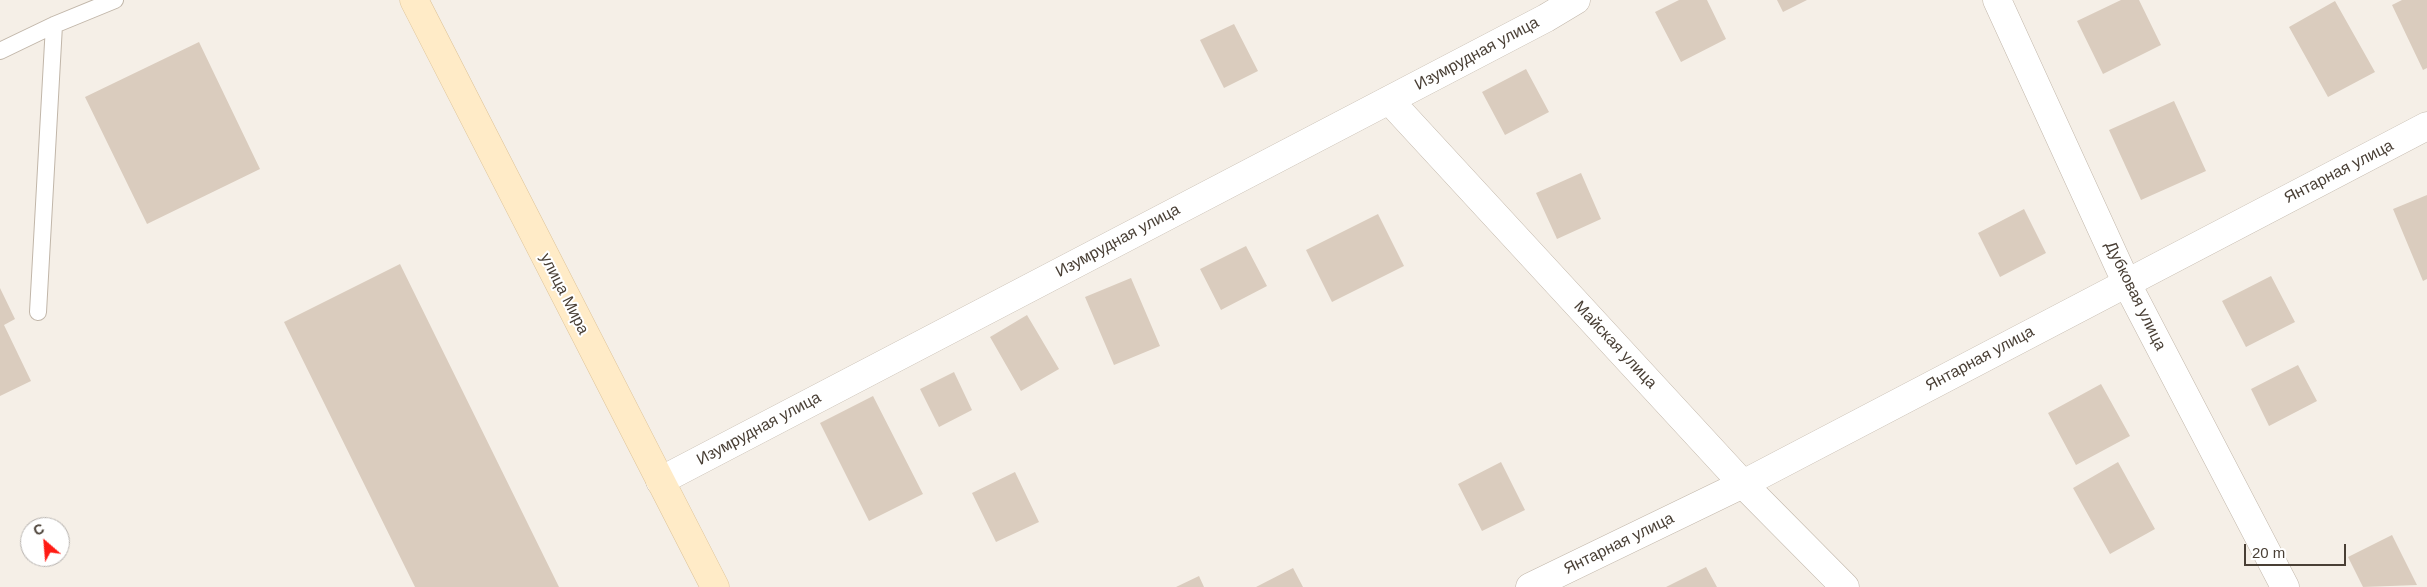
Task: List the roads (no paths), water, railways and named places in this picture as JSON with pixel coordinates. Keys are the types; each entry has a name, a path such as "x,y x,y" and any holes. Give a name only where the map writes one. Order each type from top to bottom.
{"main road":[{"name":"улица Мира","path":"414,0 715,587"}],"street":[{"name":"Изумрудная улица","path":"660,480 1546,18 1576,0"},
{"name":"Дубковая улица","path":"1997,0 2126,282 2285,587"},
{"name":"Майская улица","path":"1389,100 1743,484 1845,587"},
{"name":"Янтарная улица","path":"1530,587 1743,484 2427,126"}],"lane":[{"path":"0,51 54,25 115,0"},
{"path":"38,312 54,25"}]}
